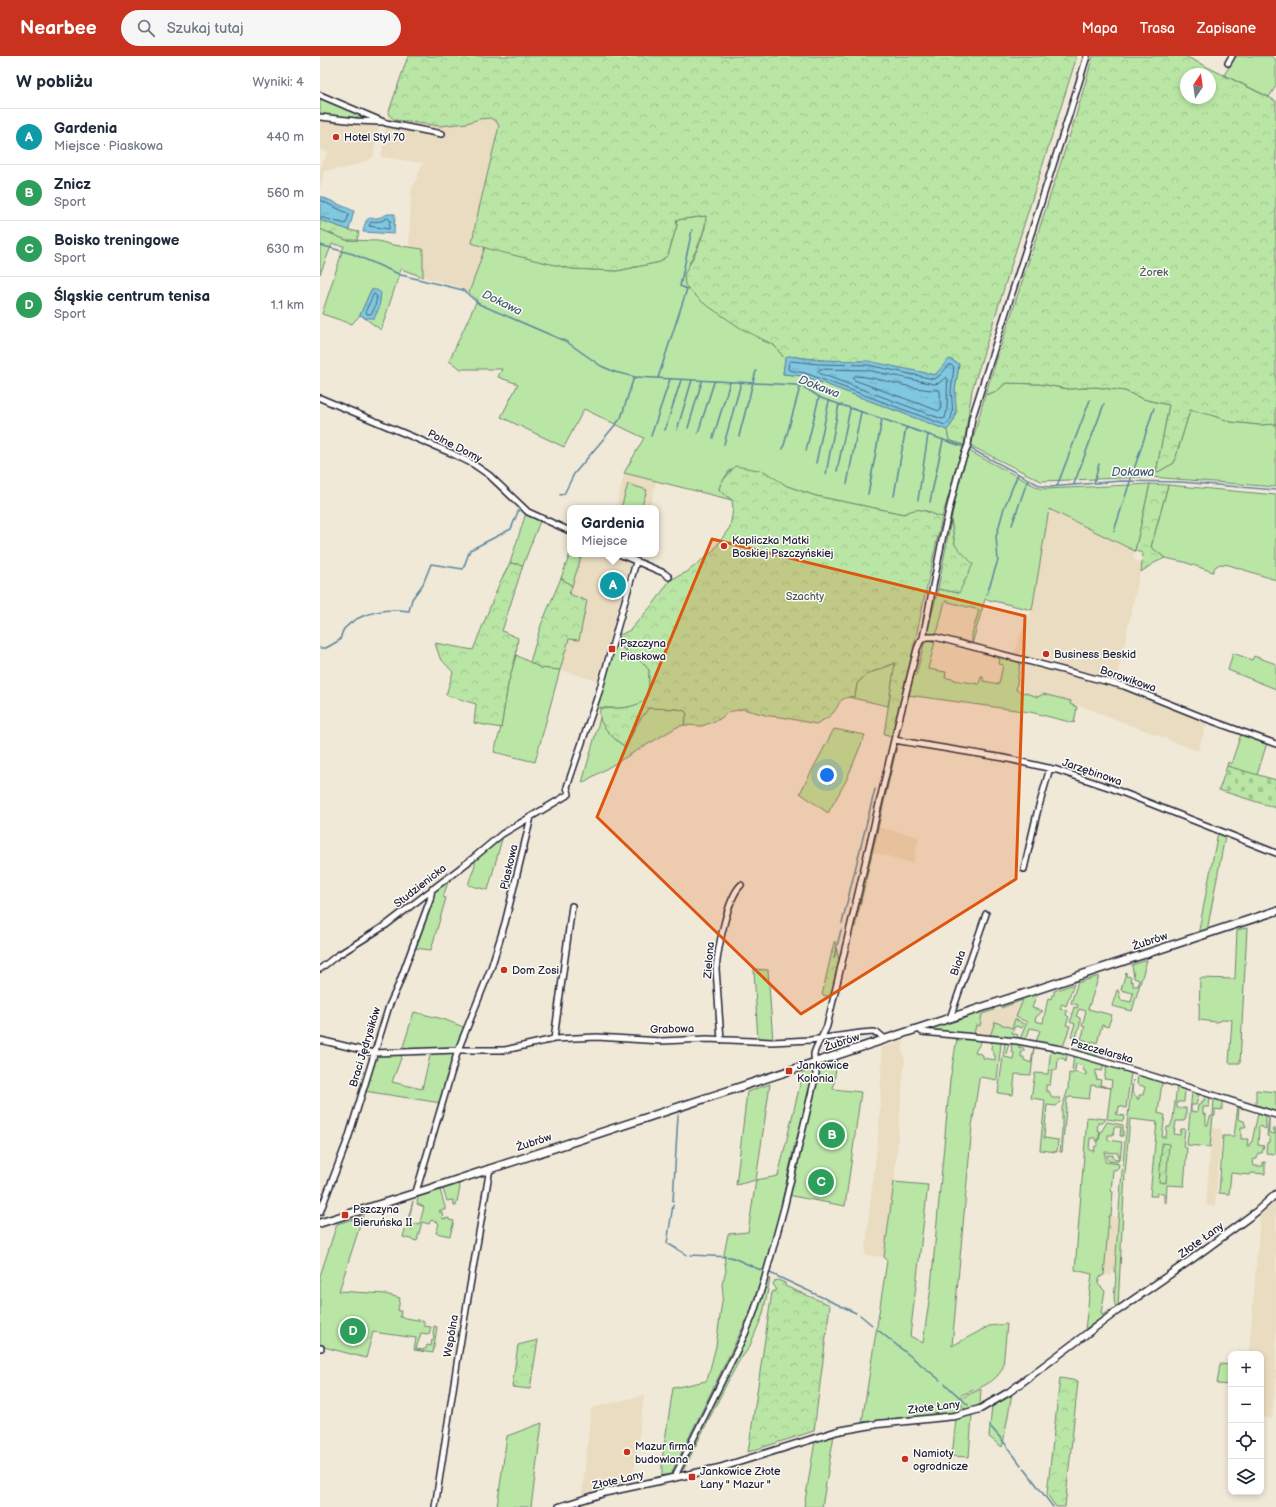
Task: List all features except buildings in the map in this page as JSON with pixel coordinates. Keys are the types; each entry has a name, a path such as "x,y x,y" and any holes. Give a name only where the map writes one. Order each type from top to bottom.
{"main road":[{"name":"Żubrów","path":"320,1223 919,1029 1276,911"}],"street":[{"path":"674,1478 745,1334 764,1281 816,1074 815,1049 822,1038 830,1011 894,740 917,648 923,638 943,535 959,469 968,445 972,418 1070,115 1087,56"},
{"path":"1228,63 1232,56"},
{"path":"320,95 383,122"},
{"path":"320,117 383,122 442,134"},
{"name":"Polne Domy","path":"320,398 467,461 488,475 528,512 567,530"},
{"path":"625,557 664,573 669,577"},
{"path":"531,817 569,794 567,787 599,692 636,562"},
{"name":"Borowikowa","path":"923,638 935,637 1124,686 1207,719 1276,744"},
{"name":"Jarzębinowa","path":"894,740 1004,758 1050,768 1084,778 1276,853"},
{"path":"1024,869 1037,813 1050,768"},
{"name":"Studzienicka","path":"320,969 335,957 386,925 502,834 531,817"},
{"name":"Piaskowa","path":"416,1192 458,1050 482,993 501,938 512,900 531,817"},
{"name":"Zielona","path":"721,1040 716,969 718,952 725,920 738,888 741,885"},
{"name":"Braci Jędrysików","path":"320,1212 348,1139 388,1006 398,986 427,907 432,889"},
{"path":"554,1039 572,906"},
{"name":"Biała","path":"950,1018 986,914"},
{"name":"Pszczelarska","path":"919,1029 922,1032 1017,1041 1060,1049 1276,1115"},
{"name":"Grabowa","path":"320,1040 374,1053 505,1050 554,1039 597,1037 661,1041 707,1039 772,1042 810,1040 860,1032 873,1032 885,1039"},
{"name":"Wspólna","path":"435,1507 458,1357 490,1168"},
{"name":"Złote Łany","path":"559,1507 603,1493 724,1467 838,1431 878,1424 955,1416 980,1409 1009,1392 1117,1311 1247,1219 1276,1194"}],"highlighted area":[{"path":"712,539 1025,616 1016,879 801,1014 597,817"}],"shaded area":[{"path":"388,114 395,120 467,123 479,119 490,118 496,121 499,126 472,243 485,247 469,293 463,288 423,277 423,249 409,247 411,191 423,163 381,157"},
{"path":"320,119 379,124 373,158 347,168 324,171 320,189 320,168 328,152 320,150"},
{"path":"624,473 656,481 651,505 617,505"},
{"path":"1049,509 1135,551 1133,559 1140,562 1141,568 1116,682 1062,668 1058,662 1040,658 1036,661 1028,659 1026,655 1020,653 1018,655 1014,655 1023,627 1032,610 1032,591"},
{"path":"581,557 623,557 631,560 597,681 561,670 569,639 579,640 587,601 569,594"},
{"path":"938,589 985,599 972,644 927,633"},
{"path":"929,640 964,650 969,648 987,652 1021,663 1122,689 1202,720 1207,723 1198,751 1078,705 1074,723 1030,712 999,707 916,675 924,644"},
{"path":"878,827 919,837 913,863 872,852"},
{"path":"1023,1001 1009,1038 932,1030 1001,1008"},
{"path":"904,1040 902,1050 905,1061 894,1182 884,1257 865,1255 879,1129 882,1056 880,1048"},
{"path":"1212,1128 1222,1129 1215,1206 1206,1205"},
{"path":"1276,1201 1276,1381 1272,1419 1264,1418 1264,1351 1249,1351 1260,1215"},
{"path":"1109,1216 1119,1217 1115,1271 1112,1271 1112,1276 1104,1275"},
{"path":"644,1395 633,1482 582,1495 591,1408"}],"green space":[{"path":"408,56 1077,56 972,390 964,445 949,440 947,430 954,420 956,412 955,391 959,365 950,359 935,375 910,370 788,356 785,359 774,345 742,329 702,302 685,285 684,275 698,248 705,228 706,216 676,220 677,225 668,255 660,262 617,271 572,269 492,250 472,243 499,126 496,121 490,118 479,119 467,123 440,126 395,120 388,114"},
{"name":"Żorek","path":"1093,56 1185,56 1209,68 1180,68 1180,104 1216,104 1216,71 1276,101 1276,424 1260,425 1231,422 1190,410 1174,463 1156,473 1169,405 1143,399 1125,391 1096,387 1069,389 1039,384 1006,383 997,391 985,395 1075,119"},
{"path":"1236,56 1271,56 1276,60 1276,86 1269,97 1224,75"},
{"path":"320,96 374,120 320,115"},
{"path":"707,216 700,240 689,263 761,340 774,345 785,359 783,374 804,376 947,430 949,440 964,445 942,517 924,510 904,514 816,496 787,486 778,481 730,470 721,483 719,489 732,500 624,473 644,438 584,409 564,447 501,417 518,384 498,377 502,369 461,369 449,361 477,300 469,293 485,247 572,269 617,271 660,262 668,255 677,225 676,220"},
{"path":"320,220 359,232 357,240 346,240 320,229"},
{"path":"320,229 346,240 378,241 393,245 423,249 423,277 401,269 381,330 362,316 374,318 377,312 380,299 374,290 371,290 360,315 352,324 322,314 344,246 332,244 320,274"},
{"path":"1006,383 1039,384 1069,389 1096,387 1125,391 1143,399 1169,405 1156,473 1174,463 1190,410 1231,422 1260,425 1276,424 1276,487 1151,477 1041,481 971,446 985,395 997,391"},
{"path":"969,451 1039,488 1046,489 1150,484 1135,551 1049,509 1032,610 985,599 972,644 972,634 979,610 945,601 938,630 934,635 927,633 938,589 959,593 955,545 951,520 958,483"},
{"name":"Szachty","path":"735,466 764,471 787,486 816,496 904,514 910,511 920,510 942,517 911,660 892,736 884,734 895,663 865,675 857,684 855,696 842,700 831,715 816,724 769,716 743,709 728,712 720,719 702,726 684,725 687,714 685,711 678,709 648,708 633,730 626,747 603,726 600,717 600,708 619,708 639,704 647,696 648,691 649,670 644,664 612,640 614,635 622,634 630,630 655,602 670,580 687,572 713,551 730,527 733,509 732,500 719,489 721,483"},
{"path":"628,484 647,490 642,505 622,505"},
{"path":"1150,484 1168,485 1151,547 1165,558 1154,563 1141,572 1143,553 1135,551"},
{"path":"1168,485 1276,495 1276,580 1229,565 1220,564 1215,567 1213,572 1184,562 1165,558 1151,547"},
{"path":"526,513 540,521 523,565 510,563"},
{"path":"951,520 955,545 973,564 959,593 938,589"},
{"path":"569,557 581,557 572,586 561,578"},
{"path":"510,563 523,565 502,631 518,638 516,655 508,684 501,728 474,723 476,704 446,695 453,672 440,658 435,643 473,650 500,582"},
{"path":"561,578 572,586 569,594 587,601 579,640 569,639 560,670 541,668 530,662 541,625"},
{"path":"612,640 644,664 649,670 649,687 647,696 637,705 623,708 594,707"},
{"path":"929,640 935,642 928,669 946,672 945,678 979,684 981,677 983,677 983,681 999,684 1003,665 999,664 1000,659 992,655 1020,662 1016,690 1038,697 1043,694 1071,701 1070,704 1077,707 1074,723 1030,712 908,695 914,675 916,675 924,644"},
{"path":"1233,653 1252,660 1254,656 1276,664 1276,689 1228,670"},
{"path":"516,655 541,668 560,670 535,762 494,752 501,728 508,684"},
{"path":"896,663 888,706 848,697 855,696 857,684 865,675"},
{"path":"648,708 678,709 685,711 687,714 684,725 677,727 582,783 600,718 610,734 626,747 638,722"},
{"path":"834,729 865,735 846,781 828,813 800,793"},
{"path":"1241,734 1267,743 1257,775 1227,766 1228,762 1231,764"},
{"path":"895,742 898,742 855,927 852,926"},
{"path":"1227,766 1276,780 1276,808 1219,790"},
{"path":"1218,832 1225,836 1207,931 1198,935"},
{"path":"503,835 488,890 468,885 475,865 475,859"},
{"path":"449,879 443,897 446,898 431,950 414,948 434,891"},
{"path":"1247,928 1240,1063 1229,1063 1232,1020 1226,1019 1216,1022 1199,1020 1200,978 1235,979 1237,930"},
{"path":"835,941 839,961 831,997 822,995"},
{"path":"1147,960 1132,1011 1112,1006 1117,990 1121,1000 1131,1002 1133,993 1121,990 1126,972 1126,976 1131,977 1130,981 1133,982 1133,986 1138,986 1139,980 1134,978 1132,965"},
{"path":"754,969 768,970 773,1042 758,1042"},
{"path":"1099,976 1088,1009 1112,1015 1108,1027 1102,1025 1097,1043 1093,1041 1091,1042 1090,1047 1099,1050 1096,1056 1078,1051 1080,1045 1086,1046 1087,1041 1081,1039 1085,1027 1082,1026 1086,1011 1079,1009 1076,1016 1080,1018 1080,1025 1076,1037 1071,1036 1075,1024 1070,1022 1074,1007 1077,1008 1078,1005 1071,1003 1077,983"},
{"path":"1074,984 1066,1006 1062,1004 1060,1008 1067,1011 1066,1015 1069,1017 1066,1025 1070,1026 1063,1047 1036,1042 1040,1030 1030,1028 1026,1040 1020,1039 1027,1022 1016,1017 1023,1000 1001,1008 999,1005 1043,991 1037,994 1032,1008 1043,1011 1036,1017 1035,1021 1043,1023 1048,998 1051,999 1052,995 1054,995 1054,991"},
{"path":"994,1006 994,1010 982,1014 980,1026 976,1025 974,1034 929,1031 927,1028"},
{"path":"414,1012 443,1019 466,1028 457,1049 402,1050"},
{"path":"1015,1019 1024,1024 1022,1028 1015,1026 1012,1033 1018,1035 1017,1039 990,1036 995,1022 1012,1028"},
{"path":"957,1038 958,1041 961,1041 962,1038 982,1040 975,1052 983,1055 983,1058 995,1060 995,1055 991,1049 992,1041 1000,1042 1001,1044 997,1080 980,1077 979,1080 972,1126 952,1346 989,1326 1007,1324 1003,1367 996,1378 991,1382 961,1395 958,1401 962,1410 958,1412 862,1422 887,1261 884,1257 894,1182 928,1185 910,1336 923,1343 931,1287 950,1080"},
{"path":"1005,1042 1009,1044 1005,1057 1013,1059 1014,1053 1012,1052 1011,1043 1019,1044 1019,1048 1022,1047 1024,1049 1024,1051 1021,1051 1021,1057 1024,1057 1024,1060 1031,1063 1034,1047 1031,1075 1015,1074 1013,1095 998,1093"},
{"path":"1051,1049 1067,1054 1066,1061 1065,1059 1058,1058 1057,1070 1052,1070 1050,1085 1046,1085 1046,1091 1049,1091 1052,1098 1060,1098 1060,1102 1056,1106 1047,1105 1044,1138 1058,1140 1057,1152 1040,1150 1045,1100 1031,1098 1035,1073 1048,1074"},
{"path":"456,1051 441,1103 364,1091 374,1055 403,1053 392,1082 422,1089 431,1052"},
{"path":"1074,1056 1104,1064 1102,1071 1096,1070 1095,1076 1097,1076 1096,1079 1101,1080 1100,1085 1104,1087 1091,1085 1089,1099 1067,1098 1062,1152 1060,1152 1062,1108 1068,1089 1069,1073 1072,1074 1073,1072 1086,1075 1083,1066 1076,1064 1075,1070 1072,1070"},
{"path":"837,1061 833,1089 861,1092 845,1206 792,1196 790,1194 817,1066"},
{"path":"1107,1065 1130,1071 1131,1073 1126,1108 1119,1106 1118,1113 1116,1112 1115,1114 1125,1116 1123,1121 1107,1119 1112,1080 1104,1079"},
{"path":"814,1071 793,1151 780,1212 762,1278 749,1315 671,1474 662,1476 662,1460 673,1388 706,1381 708,1377 716,1346 723,1294 722,1284 726,1271 724,1254 728,1234 748,1232 756,1180 778,1176 803,1072"},
{"path":"1138,1075 1162,1082 1158,1113 1165,1115 1162,1137 1166,1137 1167,1127 1170,1127 1173,1119 1177,1086 1185,1089 1184,1102 1177,1102 1177,1108 1186,1108 1186,1117 1184,1121 1176,1121 1174,1134 1180,1135 1181,1129 1185,1129 1183,1147 1187,1148 1184,1186 1167,1185 1166,1203 1164,1202 1164,1193 1157,1193 1157,1196 1150,1196 1157,1122 1130,1119 1125,1173 1118,1307 1116,1308 1114,1299 1116,1280 1115,1271 1120,1199 1133,1080 1132,1093 1137,1097 1137,1099 1139,1099 1139,1095 1143,1095 1145,1087 1137,1084"},
{"path":"770,1084 756,1180 736,1185 747,1092"},
{"path":"1256,1090 1276,1092 1276,1112 1256,1105"},
{"path":"1192,1092 1199,1093 1196,1105 1191,1105 1191,1111 1197,1112 1198,1105 1201,1105 1202,1101 1204,1101 1205,1094 1210,1096 1209,1107 1203,1107 1203,1114 1206,1115 1206,1125 1208,1125 1210,1117 1213,1115 1214,1098 1222,1100 1222,1110 1215,1109 1215,1116 1213,1116 1210,1147 1187,1145"},
{"path":"1238,1106 1244,1107 1243,1109 1239,1108 1238,1119 1244,1121 1246,1127 1241,1127 1241,1139 1248,1139 1247,1146 1249,1146 1252,1142 1258,1113 1266,1116 1266,1129 1259,1126 1258,1145 1264,1146 1262,1153 1258,1153 1257,1159 1254,1159 1253,1161 1254,1166 1263,1166 1263,1162 1265,1162 1265,1174 1251,1173 1250,1175 1231,1173 1229,1194 1219,1193 1223,1136 1234,1136"},
{"path":"1087,1117 1106,1119 1103,1123 1098,1123 1097,1131 1100,1131 1098,1141 1096,1141 1096,1138 1090,1138 1089,1150 1094,1151 1095,1146 1097,1146 1101,1132 1107,1122 1123,1125 1123,1136 1120,1136 1121,1127 1114,1127 1113,1135 1108,1135 1108,1140 1122,1142 1120,1159 1117,1162 1109,1161 1107,1159 1107,1155 1113,1155 1113,1158 1118,1159 1120,1155 1118,1155 1118,1153 1105,1152 1105,1162 1119,1164 1118,1169 1113,1170 1111,1216 1109,1216 1104,1275 1100,1277 1098,1284 1105,1291 1101,1313 1102,1315 1110,1310 1111,1312 1085,1329 1092,1274 1075,1270"},
{"path":"1269,1117 1269,1133 1275,1134 1272,1129 1276,1129 1276,1154 1266,1153 1267,1143 1270,1142 1270,1137 1267,1136"},
{"path":"1162,1143 1169,1144 1166,1183 1159,1182"},
{"path":"459,1184 460,1188 456,1206 454,1206 453,1200 447,1201 443,1189"},
{"path":"440,1190 445,1210 440,1210 439,1212 442,1212 443,1219 449,1218 449,1220 454,1221 450,1236 436,1233 439,1224 431,1220 429,1224 422,1222 417,1241 403,1237 413,1201 407,1228 411,1230 415,1223 419,1224 424,1207 417,1204 418,1197"},
{"path":"363,1216 339,1291 385,1294 400,1298 398,1311 401,1311 400,1317 424,1321 424,1326 431,1327 429,1334 421,1333 416,1349 423,1350 426,1349 427,1345 431,1346 434,1338 434,1326 437,1327 433,1353 414,1350 416,1338 373,1332 366,1358 320,1346 320,1276 337,1224"},
{"path":"768,1278 770,1279 763,1314 749,1348 739,1361 726,1385 684,1469 679,1471 756,1313"},
{"path":"778,1280 785,1283 785,1286 830,1305 814,1431 748,1452 772,1292 777,1290 773,1284"},
{"path":"538,1340 530,1389 512,1387 518,1345"},
{"path":"1220,1364 1228,1365 1228,1385 1217,1384"},
{"path":"1060,1378 1078,1381 1065,1507 1056,1507 1047,1494"},
{"path":"981,1389 980,1405 965,1410 960,1402 961,1398"},
{"path":"1012,1393 1002,1447 989,1437 992,1406"},
{"path":"972,1415 969,1457 952,1456 956,1419"},
{"path":"542,1423 531,1507 497,1507 507,1436"},
{"path":"834,1435 822,1507 804,1507 815,1441"}],"water":[{"path":"320,196 354,211 349,230 320,220"},
{"path":"388,214 395,214 394,234 363,232 369,218 377,218"},
{"path":"371,290 377,290 381,293 379,308 374,318 366,318 360,315"},
{"path":"788,356 819,360 868,361 935,375 949,359 959,364 955,390 956,411 954,420 947,430 804,376 783,374 785,359"}],"waterway":[{"path":"658,378 687,289 680,286 692,230"},
{"name":"Dokawa","path":"320,245 353,254 401,275 463,290 479,304 567,342 601,366 615,372 635,377 796,385 807,389 821,398 973,450 1041,486 1050,487 1120,481 1181,482 1276,490"},
{"path":"739,436 756,371"},
{"path":"560,495 564,494 574,474 621,418 633,380 636,377"},
{"path":"651,436 670,379"},
{"path":"665,430 681,380"},
{"path":"677,430 692,380"},
{"path":"688,428 702,381"},
{"path":"698,433 714,382"},
{"path":"713,438 730,382"},
{"path":"724,444 741,383"},
{"path":"783,449 800,387"},
{"path":"806,451 819,397"},
{"path":"1057,486 1090,400"},
{"path":"816,463 829,401"},
{"path":"826,474 839,404"},
{"path":"1074,484 1104,404"},
{"path":"1114,531 1154,408"},
{"path":"837,471 850,409"},
{"path":"847,484 861,412"},
{"path":"868,494 882,419"},
{"path":"894,496 906,427"},
{"path":"918,500 928,435"},
{"path":"930,502 943,440"},
{"path":"1094,483 1099,464"},
{"path":"987,594 998,560 996,537 1004,508 1018,474"},
{"path":"1012,525 1028,479"},
{"path":"320,648 326,648 340,640 344,629 350,623 366,615 374,612 392,610 409,611 412,599 423,584 431,564 463,569 470,550 511,529 519,509"},
{"path":"842,923 875,789"},
{"path":"834,958 841,930"},
{"path":"766,1074 805,1062"},
{"path":"714,1092 762,1075"},
{"path":"691,1099 706,1094"},
{"path":"664,1108 689,1099"},
{"path":"650,1113 657,1110"},
{"path":"641,1115 648,1113"},
{"path":"673,1201 678,1115"},
{"path":"616,1124 633,1118"},
{"path":"673,1205 667,1243 687,1255"},
{"path":"691,1255 731,1257 763,1271"},
{"path":"770,1273 856,1313"},
{"path":"860,1315 872,1325"},
{"path":"878,1330 940,1380"},
{"path":"945,1384 968,1405"},
{"path":"990,1426 1021,1465"},
{"path":"1024,1468 1053,1507"}],"place":[{"name":"Hotel Styl 70","path":"336,137"},
{"name":"Kapliczka Matki Boskiej Pszczyńskiej","path":"724,546"},
{"name":"Gardenia","path":"613,585"},
{"name":"Pszczyna Piaskowa","path":"612,649"},
{"name":"Business Beskid","path":"1046,654"},
{"name":"Dom Zosi","path":"504,970"},
{"name":"Jankowice Kolonia","path":"789,1071"},
{"name":"Znicz","path":"832,1135"},
{"name":"Boisko treningowe","path":"821,1182"},
{"name":"Pszczyna Bieruńska II","path":"345,1215"},
{"name":"Śląskie centrum tenisa","path":"353,1331"},
{"name":"Mazur firma budowlana","path":"627,1452"},
{"name":"Namioty ogrodnicze","path":"905,1459"},
{"name":"Jankowice Złote Łany \" Mazur \"","path":"692,1477"}]}
